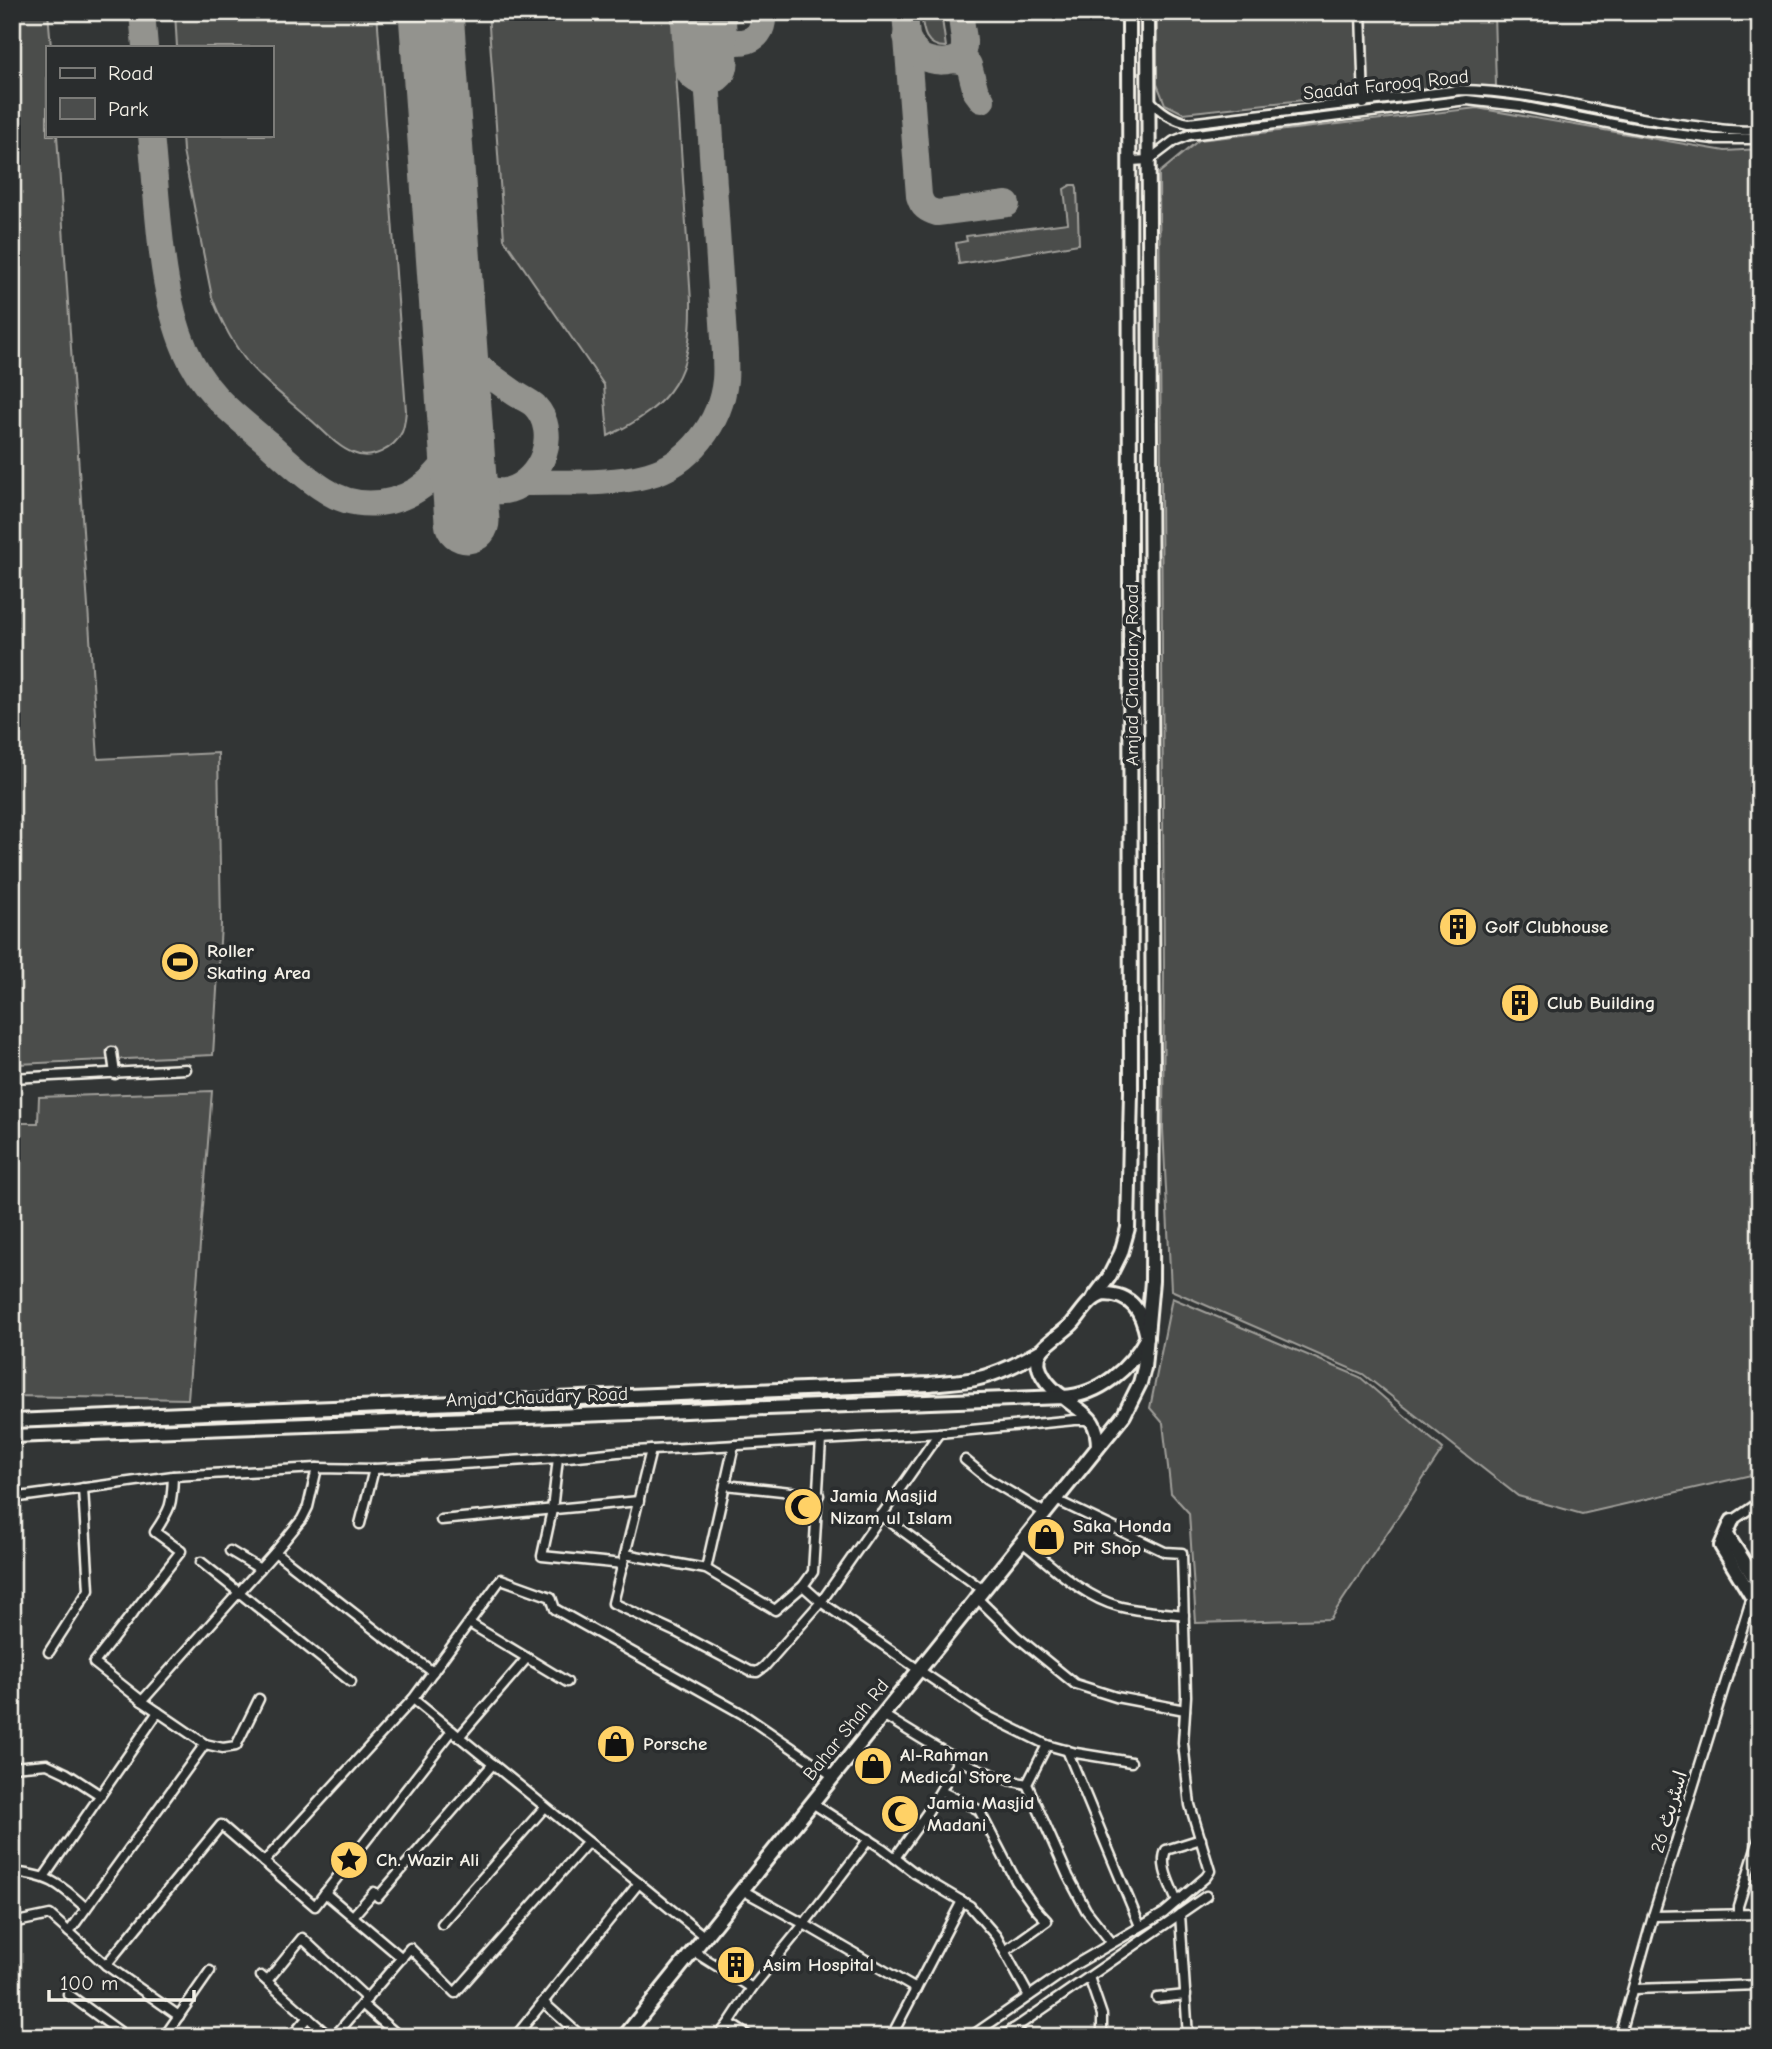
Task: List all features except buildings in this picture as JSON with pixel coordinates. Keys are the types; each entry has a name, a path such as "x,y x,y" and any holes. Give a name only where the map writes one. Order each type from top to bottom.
{"main road":[{"name":"Amjad Chaudary Road","path":"1094,1297 1109,1277 1121,1253 1128,1227 1129,1200 1129,12"},
{"name":"Amjad Chaudary Road","path":"1098,1447 1124,1415 1144,1368 1152,1281 1148,12"},
{"path":"1063,1397 1084,1394 1111,1380 1139,1352 1147,1337 1143,1320 1128,1299 1113,1294 1094,1297 1072,1323 1042,1350 1039,1357 1042,1374 1053,1390 1092,1420 1098,1431 1098,1447"},
{"name":"Amjad Chaudary Road","path":"12,1421 930,1384 974,1379 996,1373 1042,1350"},
{"name":"Amjad Chaudary Road","path":"12,1436 1063,1397"},
{"path":"12,1413 104,1418"},
{"name":"Bahar Shah Rd","path":"630,2035 693,1951 1098,1447"},
{"path":"1731,1521 1721,1546 1757,1597"},
{"path":"1727,1535 1760,1583"}],"street":[{"path":"1361,12 1364,112"},
{"name":"Saadat Farooq Road","path":"1148,99 1167,115 1189,123 1472,90 1520,96 1668,124 1760,130"},
{"name":"Saadat Farooq Road","path":"1149,160 1174,141 1189,135 1467,100 1520,106 1644,130 1714,139 1760,139"},
{"path":"1130,161 1149,160"},
{"path":"112,1052 115,1074"},
{"path":"12,1078 186,1069"},
{"path":"12,1498 173,1476 317,1468 374,1469 558,1458 939,1433 1092,1420"},
{"path":"652,1450 613,1604 757,1672 821,1602 939,1433"},
{"path":"625,1554 706,1569 775,1610 803,1586 813,1572 821,1440"},
{"path":"706,1569 734,1445"},
{"path":"558,1458 552,1510 542,1556 623,1564"},
{"path":"965,1460 988,1479 1045,1513"},
{"path":"142,1701 302,1519 308,1507 317,1468"},
{"path":"360,1524 374,1469"},
{"path":"173,1476 169,1510 155,1532 181,1551 94,1663 142,1701 205,1744 223,1748 236,1746 259,1699"},
{"path":"725,1485 819,1495"},
{"path":"49,1652 89,1590 83,1489"},
{"path":"970,2037 1073,1966 1164,1913 1210,1871 1191,1805 1185,1767 1182,1553 1165,1552 1056,1500"},
{"path":"441,1520 639,1501"},
{"path":"1731,1521 1760,1502"},
{"path":"881,1515 980,1594 1016,1636 1075,1684 1116,1697 1185,1710"},
{"path":"1022,1542 1082,1590 1100,1599 1119,1606 1184,1615"},
{"path":"230,1551 260,1569"},
{"path":"275,1552 433,1672"},
{"path":"201,1562 351,1682"},
{"path":"264,1862 413,1699 502,1579 551,1597 555,1609 741,1713 834,1776"},
{"path":"803,1586 821,1602 986,1714 1047,1745 1131,1762"},
{"name":"اسٹریٹ 26","path":"1619,2037 1653,1916 1757,1597"},
{"path":"469,1623 567,1682"},
{"path":"106,1965 221,1825 315,1906 456,1734 527,1658"},
{"path":"413,1699 705,1937"},
{"path":"44,1877 158,1712"},
{"path":"883,1715 959,1760 1008,1780 1027,1784"},
{"path":"69,1931 205,1744"},
{"path":"1027,1784 1047,1745"},
{"path":"1067,1750 1140,1926"},
{"path":"895,1858 959,1760"},
{"path":"12,1767 47,1764 100,1795"},
{"path":"353,1916 374,1892 378,1897 493,1764"},
{"path":"1027,1784 1086,1910 1112,1943"},
{"path":"941,1791 979,1810 1016,1881 1047,1921 1005,1951"},
{"path":"812,1803 981,1916 1005,1951 1029,1996"},
{"path":"442,1924 545,1807"},
{"path":"1738,1914 1738,1906 1760,1836"},
{"path":"718,2037 752,1987 869,1839"},
{"path":"1177,1902 1163,1865 1166,1850 1201,1839"},
{"path":"400,2037 364,2002 302,1938 264,1979 332,2037 364,2002 410,1948 455,1993 588,1842"},
{"path":"12,1872 44,1877 66,1890 86,1908"},
{"path":"515,2037 639,1883"},
{"path":"742,1890 916,1989"},
{"path":"325,1893 402,1958"},
{"path":"1002,2037 1206,1896"},
{"path":"891,2037 962,1901"},
{"path":"1180,1913 1188,2037"},
{"path":"1653,1916 1760,1914"},
{"path":"12,1923 50,1915 106,1965 179,2016"},
{"path":"693,1951 752,1987"},
{"path":"164,2037 210,1972"},
{"path":"1089,1977 1102,2015 1102,2037"},
{"path":"1634,1989 1760,1985"},
{"path":"68,1994 127,2037"},
{"path":"1157,1998 1186,1995"},
{"path":"543,2002 582,2037"},
{"path":"291,2037 308,2017"},
{"path":"729,2024 750,2037"},
{"path":"1013,2029 1024,2037"}],"green space":[{"path":"12,12 48,12 51,46 46,46 46,136 57,136 98,759 218,753 221,925 213,1055 18,1064 12,962"},
{"path":"175,12 377,12 406,411 402,432 394,444 381,452 360,455 347,450 270,385 237,348 212,297 182,136 273,136 273,46 177,46"},
{"path":"488,12 672,12 691,301 688,348 675,384 664,398 649,412 608,436 604,385 504,239"},
{"path":"921,12 941,12 946,47 929,41 924,31"},
{"path":"1157,12 1356,12 1359,94 1183,113 1165,104 1157,84"},
{"path":"1367,12 1494,12 1496,86 1369,90"},
{"path":"1477,108 1725,151 1760,149 1760,426 1756,431 1760,476 1760,1473 1582,1514 1518,1496 1363,1374 1171,1290 1163,1129 1159,173 1199,140"},
{"path":"1076,185 1077,188 1079,244 959,264 956,243 967,241 966,236 1068,223 1064,189"},
{"path":"212,1091 188,1399 12,1396 12,1123 38,1123 39,1097"},
{"path":"1172,1298 1360,1377 1443,1449 1330,1619 1196,1623 1189,1513 1171,1493 1163,1423 1150,1408"}],"taxiway":[{"path":"142,12 145,46"},
{"path":"698,12 704,31 734,42 743,42 758,34 763,12"},
{"path":"905,12 919,196 922,203 937,213 1007,204"},
{"path":"906,36 923,58 942,62 955,59 960,56 964,46 962,12"},
{"path":"953,60 969,65 976,92 982,100"},
{"path":"525,483 619,480 648,475 663,469 690,451 710,426 717,411 725,380 725,353 706,63"},
{"path":"151,136 161,244 176,325 201,378 220,401 310,479 338,497 358,503 394,500 418,489 437,473 461,441"},
{"path":"454,337 458,350 468,359 535,406 546,429 544,454 538,466 521,485 504,491 491,489 479,478 461,441"}],"runway":[{"path":"431,12 467,521"},
{"path":"703,12 706,63"}],"place":[{"name":"Golf Clubhouse","path":"1458,927"},
{"name":"Roller Skating Area","path":"180,962"},
{"name":"Club Building","path":"1520,1003"},
{"name":"Jamia Masjid Nizam ul Islam","path":"803,1507"},
{"name":"Saka Honda Pit Shop","path":"1046,1537"},
{"name":"Porsche","path":"616,1744"},
{"name":"Al-Rahman Medical Store","path":"873,1766"},
{"name":"Jamia Masjid Madani","path":"900,1814"},
{"name":"Ch. Wazir Ali","path":"349,1860"},
{"name":"Asim Hospital","path":"736,1965"}]}
